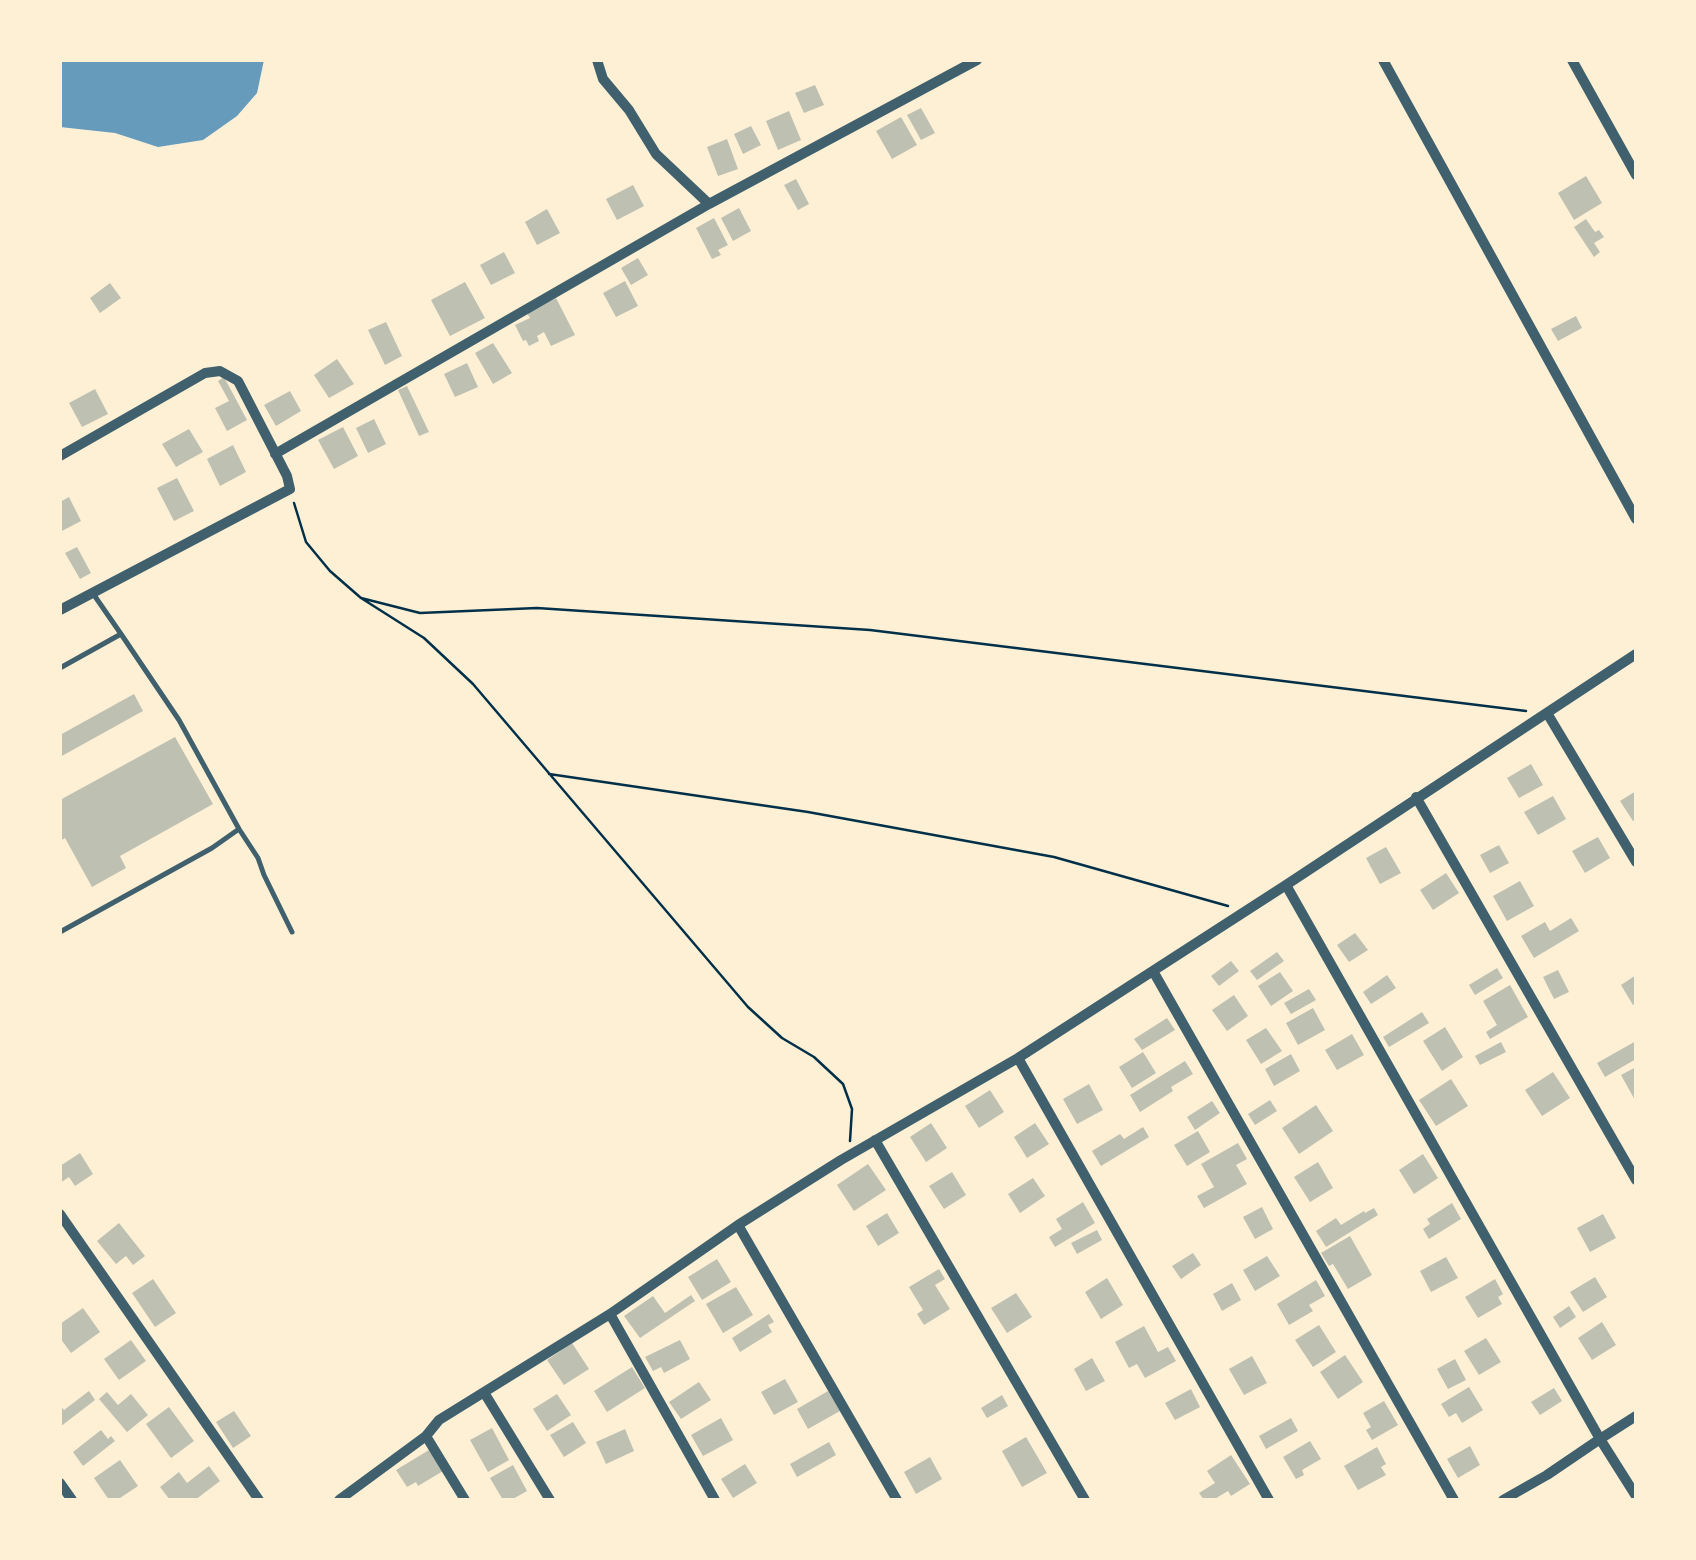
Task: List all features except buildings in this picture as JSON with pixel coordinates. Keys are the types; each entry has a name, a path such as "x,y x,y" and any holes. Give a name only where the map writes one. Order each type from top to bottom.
{"street":[{"path":"597,60 603,79 629,110 656,154 709,204"},
{"path":"276,454 709,204 978,60"},
{"path":"1383,60 1636,519"},
{"path":"1572,60 1636,175"},
{"path":"60,456 205,373 220,371 238,381 290,489 60,610"},
{"path":"339,1500 426,1436 438,1420 610,1314 738,1225 841,1160 1018,1058 1636,654"},
{"path":"1547,714 1636,862"},
{"path":"1416,797 1636,1180"},
{"path":"1286,885 1636,1496"},
{"path":"1153,971 1454,1500"},
{"path":"1018,1058 1270,1500"},
{"path":"875,1140 1084,1500"},
{"path":"60,1214 259,1500"},
{"path":"738,1225 896,1500"},
{"path":"610,1314 715,1500"},
{"path":"485,1394 550,1500"},
{"path":"1504,1500 1636,1416"},
{"path":"426,1436 465,1500"},
{"path":"60,1482 72,1500"}],"lane":[{"path":"93,594 179,720 258,858 292,932"},
{"path":"60,668 121,634"},
{"path":"60,932 212,848 239,829"}],"path":[{"path":"290,489 306,542 330,570 361,598 424,638 474,684 748,1006 782,1038 814,1058 843,1084 852,1109 851,1136 841,1160"},
{"path":"361,598 420,613 537,608 870,630 1547,714"},
{"path":"548,774 808,812 1054,858 1246,911"}],"water":[{"path":"60,60 264,60 257,93 237,116 203,140 158,147 115,133 60,127"}]}
